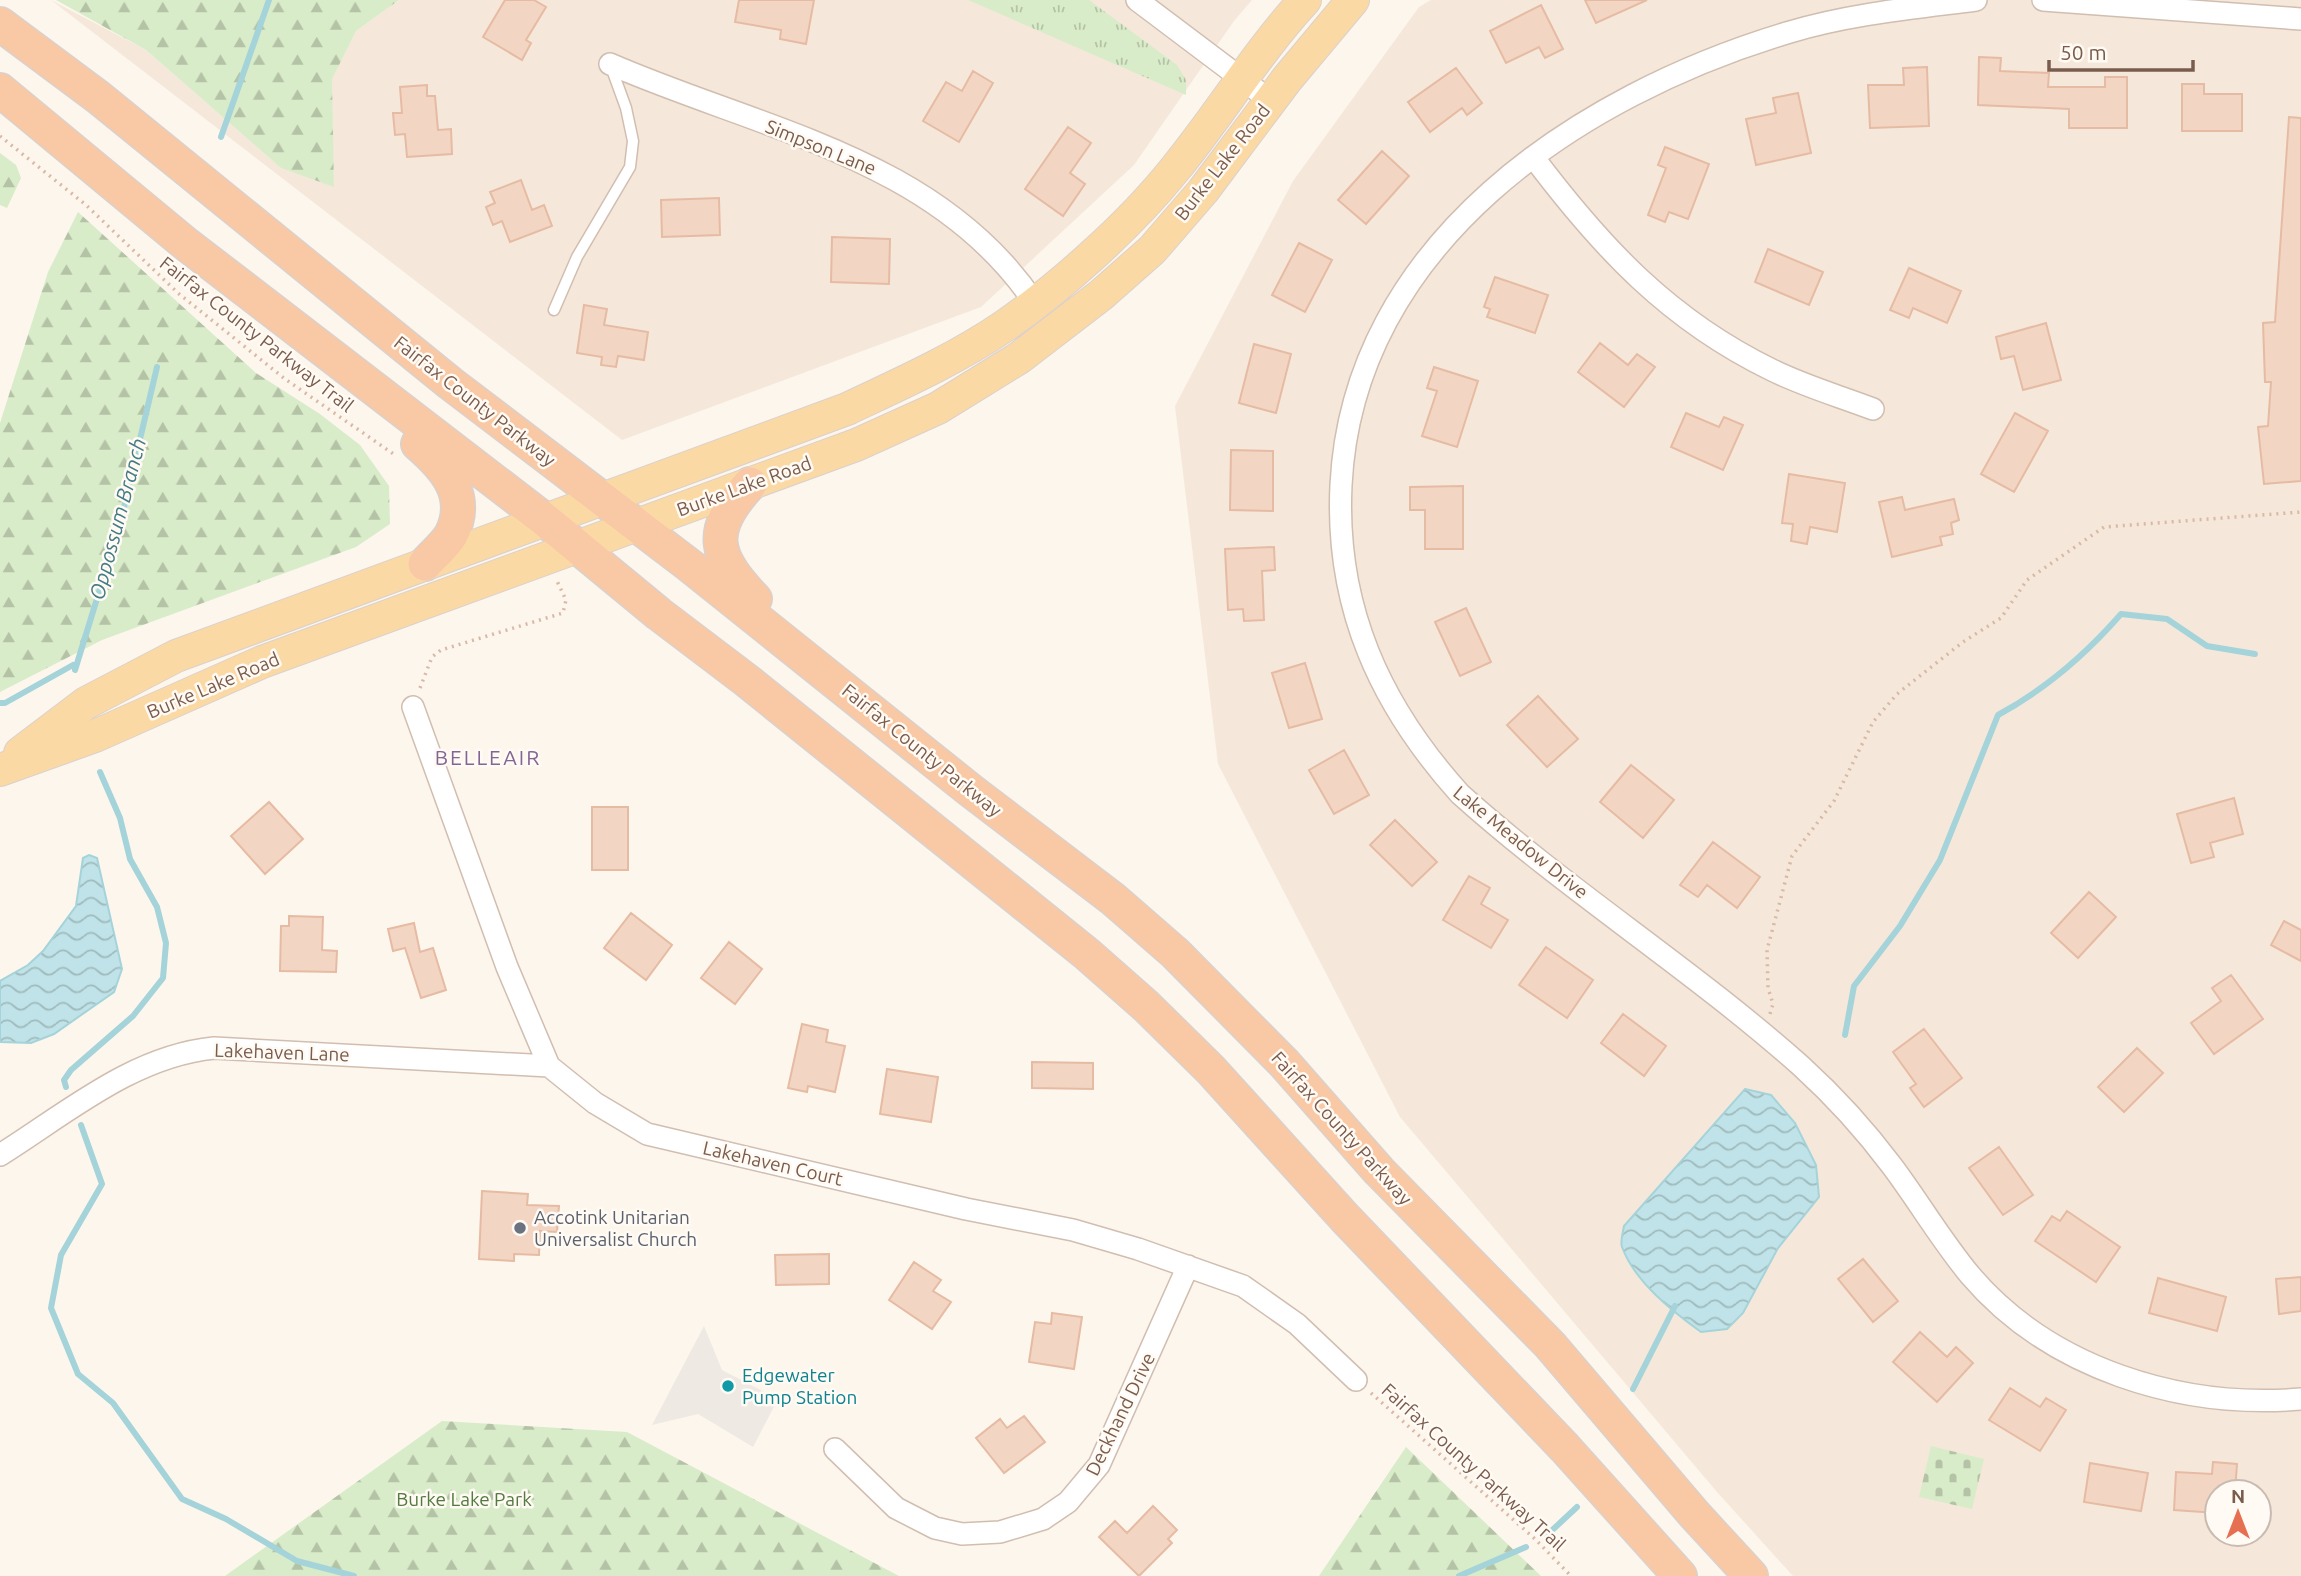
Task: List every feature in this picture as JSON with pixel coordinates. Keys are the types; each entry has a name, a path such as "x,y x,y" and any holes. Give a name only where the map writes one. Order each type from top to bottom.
{"highway":[{"name":"Fairfax County Parkway","path":"0,24 99,97 450,383 838,682 970,790 1113,899 1208,984 1284,1063 1380,1171 1550,1345 1694,1514 1751,1576"},
{"path":"0,90 186,244 579,547 1077,946 1146,1006 1211,1070 1345,1218 1565,1448 1680,1576"},
{"path":"335,360 414,441 445,468 452,481 457,514 451,535 425,564"},
{"path":"750,484 730,506 722,526 720,549 728,570 838,682"}],"main road":[{"name":"Burke Lake Road","path":"0,770 86,703 176,656 859,404 928,371 1003,326 1130,218 1175,170 1241,79 1305,0"},
{"name":"Burke Lake Road","path":"0,770 95,736 262,662 856,445 938,408 1019,358 1101,295 1152,250 1203,191 1270,101 1353,0"}],"street":[{"path":"1138,0 1270,101"},
{"name":"Lake Meadow Drive","path":"1976,0 1833,22 1742,47 1639,92 1534,158 1489,194 1427,256 1389,312 1364,368 1346,437 1340,504 1345,572 1353,609 1381,685 1428,759 1460,794 1759,1031 1810,1075 1867,1133 1972,1276 2010,1313 2042,1335 2109,1371 2169,1392 2236,1401 2301,1399"},
{"path":"2043,0 2301,19"},
{"name":"Simpson Lane","path":"610,64 669,90 849,154 917,190 988,245 1034,302"},
{"path":"1534,158 1582,221 1616,258 1684,317 1770,369 1872,409"},
{"name":"Lakehaven Court","path":"413,707 507,967 549,1066 595,1103 647,1134 967,1209 1073,1230 1188,1266 1259,1295 1297,1324 1356,1380"},
{"name":"Lakehaven Lane","path":"0,1155 135,1070 164,1057 194,1050 214,1048 549,1066"},
{"name":"Deckhand Drive","path":"835,1450 896,1508 935,1528 962,1534 988,1533 1042,1518 1068,1502 1099,1465 1188,1266"}],"lane":[{"path":"554,310 577,257 630,167 633,141 626,108 610,64"}],"path":[{"name":"Fairfax County Parkway Trail","path":"0,136 86,205 178,293 285,379 396,456"},
{"path":"1759,1031 1772,1012 1767,950 1792,856 1835,801 1873,722 1897,694 1963,642 2001,618 2027,580 2104,527 2301,512"},
{"path":"413,707 435,654 563,613 566,600 556,579"},
{"name":"Fairfax County Parkway Trail","path":"1356,1380 1535,1539 1571,1576"}],"shaded area":[{"path":"51,0 146,50 281,168 334,186 331,79 356,31 399,0 1252,0 1234,21 1134,165 981,307 622,440"},
{"path":"1431,0 2301,0 2301,1576 1793,1576 1717,1492 1400,1117 1218,764 1175,406 1293,181 1419,7"},
{"path":"704,1326 722,1370 778,1399 753,1447 698,1414 652,1425"}],"green space":[{"path":"56,0 399,0 356,31 332,79 334,187 281,168 146,50"},
{"path":"968,0 1089,0 1177,65 1186,80 1186,95"},
{"path":"0,153 16,165 21,178 7,208 0,205"},
{"path":"78,212 256,373 320,414 360,445 389,486 390,524 356,547 102,640 0,692 0,423 48,272"},
{"name":"Burke Lake Park","path":"442,1421 627,1432 899,1576 225,1576"},
{"path":"1931,1446 1984,1459 1972,1509 1919,1497"},
{"path":"1406,1447 1541,1576 1319,1576"}],"water":[{"path":"89,855 97,858 122,969 114,992 54,1034 31,1043 0,1042 0,981 28,965 43,951 76,906 83,858"},
{"path":"1745,1089 1771,1095 1795,1123 1816,1165 1819,1197 1778,1248 1743,1313 1727,1329 1701,1332 1645,1284 1628,1260 1622,1247 1622,1236 1624,1226"}],"building":[{"path":"505,0 534,0 546,7 526,40 531,43 522,60 483,37"},
{"path":"739,0 814,0 806,44 780,39 781,30 735,22"},
{"path":"1585,0 1647,0 1596,23"},
{"path":"1541,5 1563,49 1545,58 1539,47 1506,63 1490,31"},
{"path":"1979,57 2001,58 2000,71 2049,73 2048,87 2105,87 2105,77 2127,77 2127,128 2069,128 2069,109 1978,105"},
{"path":"1927,67 1929,126 1870,128 1868,85 1904,85 1903,68"},
{"path":"1456,68 1482,103 1467,115 1462,108 1430,132 1408,102"},
{"path":"973,71 993,83 959,142 923,121 946,82 962,91"},
{"path":"2182,84 2204,84 2204,94 2242,94 2242,131 2182,131"},
{"path":"427,85 427,96 435,96 438,130 451,129 452,154 407,157 405,134 395,135 393,113 402,113 400,87"},
{"path":"1798,93 1811,153 1756,165 1746,119 1776,113 1773,98"},
{"path":"2289,117 2301,118 2301,481 2264,484 2258,427 2268,426 2271,382 2265,382 2263,323 2275,322"},
{"path":"1068,127 1091,143 1070,173 1085,184 1063,216 1025,189"},
{"path":"1665,147 1709,164 1688,219 1669,212 1665,222 1648,215 1666,168 1658,165"},
{"path":"1382,151 1409,176 1366,224 1338,200"},
{"path":"521,180 532,210 544,205 552,226 510,242 502,221 493,225 486,207 495,203 490,192"},
{"path":"719,198 720,235 662,237 661,200"},
{"path":"832,237 890,239 889,284 831,282"},
{"path":"1299,243 1332,260 1305,312 1272,295"},
{"path":"1768,249 1823,272 1809,305 1755,282"},
{"path":"1909,268 1961,291 1947,323 1913,308 1909,318 1890,310"},
{"path":"1495,277 1548,295 1535,333 1487,317 1490,309 1484,307"},
{"path":"584,305 607,309 604,325 648,332 644,360 618,356 616,367 601,365 602,357 577,353"},
{"path":"2046,323 2061,380 2023,390 2014,356 2001,359 1996,337"},
{"path":"1600,343 1628,365 1637,354 1655,367 1624,407 1578,372"},
{"path":"1254,344 1291,354 1276,413 1239,403"},
{"path":"1434,367 1478,381 1457,447 1422,436 1437,391 1427,388"},
{"path":"1686,413 1719,427 1724,417 1743,425 1723,470 1671,447"},
{"path":"2015,413 2048,431 2014,492 1981,474"},
{"path":"1231,450 1273,451 1273,511 1230,510"},
{"path":"1789,474 1845,483 1837,532 1810,527 1807,544 1791,541 1793,524 1782,523"},
{"path":"1463,486 1463,549 1425,549 1425,510 1410,510 1410,487"},
{"path":"1902,497 1905,510 1954,499 1959,520 1951,523 1953,534 1940,537 1942,545 1892,557 1879,502"},
{"path":"1274,547 1275,570 1262,571 1264,620 1244,621 1243,609 1228,610 1225,549"},
{"path":"1466,608 1491,662 1460,676 1435,622"},
{"path":"1305,663 1322,719 1289,728 1272,673"},
{"path":"1538,696 1578,739 1547,767 1507,725"},
{"path":"1344,750 1369,795 1334,814 1309,770"},
{"path":"1631,765 1674,800 1643,838 1600,802"},
{"path":"2234,798 2243,834 2210,843 2214,857 2191,863 2177,814"},
{"path":"269,802 303,839 265,874 231,836"},
{"path":"592,807 628,807 628,870 592,870"},
{"path":"1395,820 1437,862 1412,886 1370,845"},
{"path":"1713,842 1760,877 1737,908 1707,885 1698,897 1680,885"},
{"path":"1469,876 1490,888 1481,904 1508,920 1491,948 1443,920"},
{"path":"2089,892 2116,917 2078,958 2051,933"},
{"path":"631,913 672,945 646,980 604,948"},
{"path":"289,916 323,917 322,950 337,951 336,972 280,971 281,926 289,926"},
{"path":"2284,921 2301,930 2301,961 2271,945"},
{"path":"414,923 420,952 433,948 446,990 421,998 405,948 393,951 388,929"},
{"path":"729,942 762,969 735,1004 701,978"},
{"path":"1546,947 1593,980 1567,1018 1519,985"},
{"path":"2231,975 2263,1019 2214,1054 2191,1023 2221,1001 2212,988"},
{"path":"1623,1014 1666,1046 1644,1076 1601,1043"},
{"path":"802,1024 828,1030 826,1042 845,1046 835,1092 808,1086 807,1092 788,1088"},
{"path":"1924,1029 1962,1078 1924,1107 1910,1088 1916,1084 1893,1052"},
{"path":"2137,1048 2163,1073 2124,1112 2098,1087"},
{"path":"1032,1062 1093,1063 1093,1089 1032,1088"},
{"path":"887,1069 938,1077 931,1122 880,1114"},
{"path":"1999,1147 2033,1195 2003,1215 1969,1168"},
{"path":"482,1191 528,1194 527,1205 559,1206 557,1232 540,1231 539,1255 514,1254 514,1261 479,1259"},
{"path":"2067,1211 2120,1247 2096,1282 2035,1241 2052,1216 2060,1221"},
{"path":"829,1254 829,1284 776,1285 775,1255"},
{"path":"1863,1259 1898,1301 1873,1322 1838,1279"},
{"path":"914,1262 941,1280 933,1291 951,1302 932,1329 889,1300"},
{"path":"2301,1277 2301,1311 2279,1314 2276,1279"},
{"path":"2158,1278 2226,1297 2217,1331 2149,1313"},
{"path":"1052,1313 1082,1317 1074,1369 1029,1362 1035,1322 1051,1324"},
{"path":"1920,1332 1947,1357 1956,1347 1973,1363 1937,1402 1893,1362"},
{"path":"2010,1388 2040,1407 2046,1398 2066,1410 2040,1451 1989,1420"},
{"path":"1024,1416 1045,1442 1004,1473 976,1438 1000,1419 1007,1428"},
{"path":"2213,1462 2237,1464 2236,1478 2203,1478 2203,1512 2174,1510 2176,1472 2212,1474"},
{"path":"2090,1463 2148,1473 2141,1511 2084,1502"},
{"path":"1153,1506 1177,1530 1168,1539 1172,1543 1139,1576 1099,1537 1115,1521 1127,1533"}],"waterway":[{"name":"Oppossum Branch","path":"221,137 269,0"},
{"name":"Oppossum Branch","path":"75,670 120,524 157,367"},
{"path":"1845,1035 1854,986 1900,926 1940,860 1998,715 2064,670 2121,614 2167,619 2207,646 2255,654"},
{"path":"0,703 5,703 73,665"},
{"name":"Oppossum Branch","path":"66,1087 64,1080 71,1070 133,1016 163,978 166,943 157,907 130,859 120,818 100,772"},
{"name":"Oppossum Branch","path":"81,1125 102,1184 61,1255 51,1308 78,1374 113,1403 182,1499 226,1519 297,1561 354,1576"},
{"path":"1633,1389 1675,1306"},
{"path":"1547,1535 1577,1507"},
{"path":"1459,1576 1526,1547"}],"place":[{"name":"Accotink Unitarian Universalist Church","path":"520,1228"},
{"name":"Edgewater Pump Station","path":"728,1386"}],"district":[{"name":"BELLEAIR","path":"488,758"}]}
